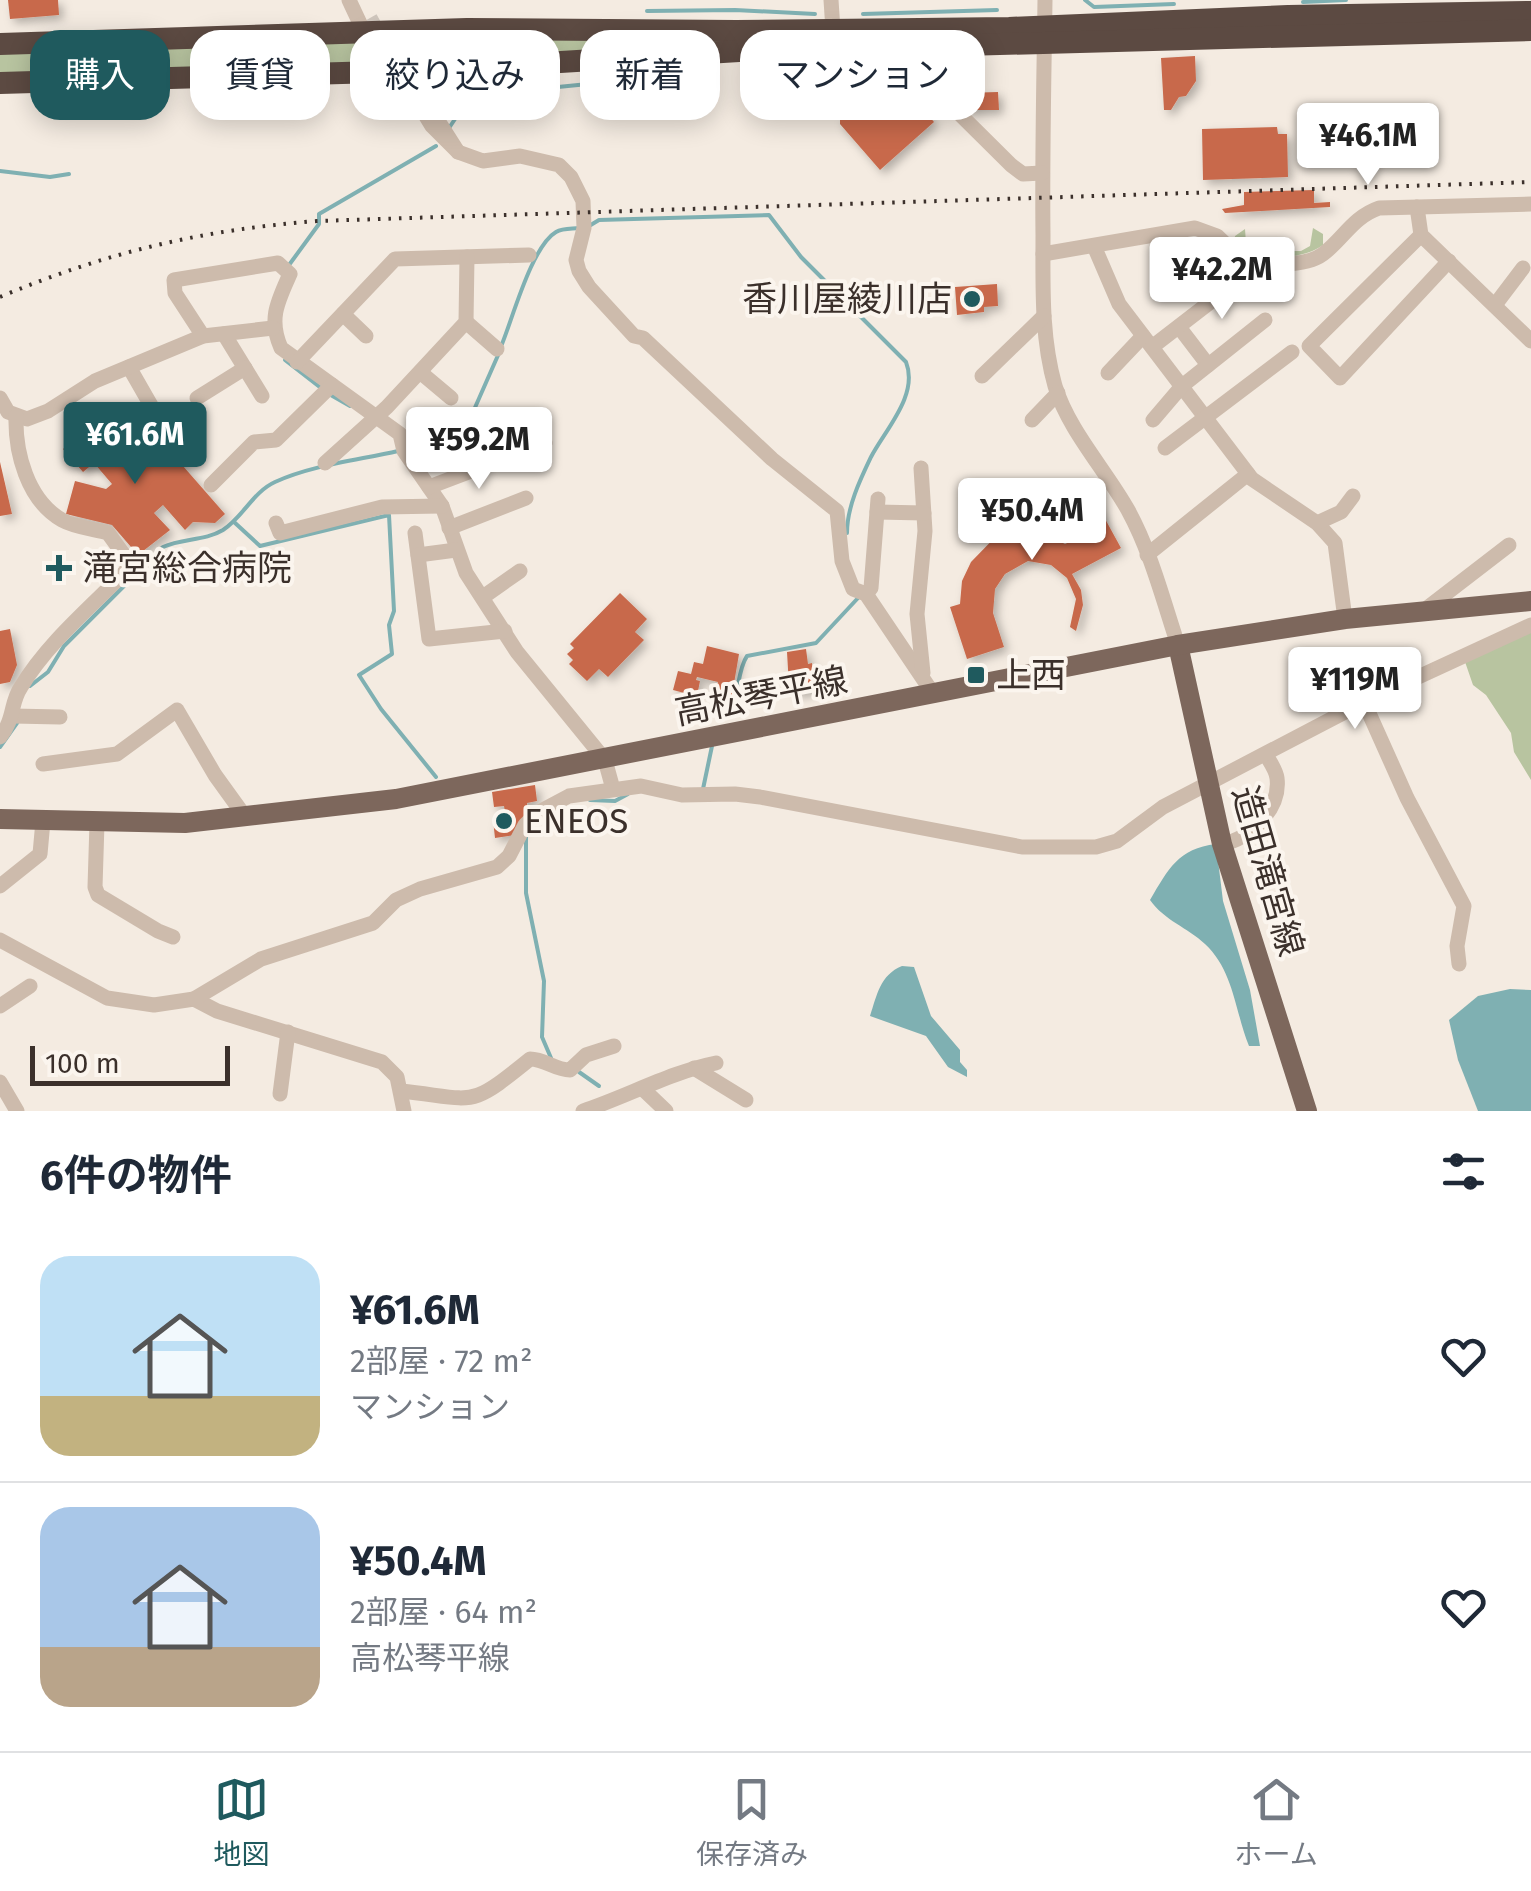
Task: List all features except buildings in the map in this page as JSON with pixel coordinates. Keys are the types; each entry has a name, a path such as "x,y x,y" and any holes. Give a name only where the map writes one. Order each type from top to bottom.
{"highway":[{"path":"985,39 1531,11"},
{"path":"0,44 367,25 834,30"},
{"path":"985,33 1531,30"},
{"path":"560,67 740,51"},
{"path":"0,83 350,80"}],"main road":[{"name":"高松琴平線","path":"0,819 185,823 396,799 605,760 929,686 1345,619 1531,601"},
{"name":"造田滝宮線","path":"1178,645 1222,844 1307,1111"}],"street":[{"path":"349,0 367,25"},
{"path":"359,0 367,25"},
{"path":"831,0 834,30"},
{"path":"1044,0 1044,316 1050,366 1058,393 1128,510 1148,555 1178,645"},
{"path":"1526,0 1531,11"},
{"path":"438,120 458,152 483,162 520,156 558,165 571,177 583,200 584,227 576,260 589,286 634,336 643,338 772,459 837,511 844,570 853,590 866,594 929,686"},
{"path":"966,120 1023,174 1042,174"},
{"path":"1043,254 1195,228 1217,236 1243,261 1307,262 1318,258 1366,212 1379,208 1531,204"},
{"path":"1416,207 1420,235 1529,335"},
{"path":"1420,235 1310,346 1340,378 1448,262"},
{"path":"1094,246 1120,304 1248,474 1316,523 1336,543 1345,619"},
{"path":"297,362 395,259 529,255"},
{"path":"325,463 466,322 467,257"},
{"path":"1108,373 1148,342 1179,327 1235,283 1243,261"},
{"path":"202,336 175,293 174,280 278,263 290,274 270,329 280,348 328,389 400,434 404,450 442,506 466,573 517,652 605,760 614,789"},
{"path":"1495,304 1523,268"},
{"path":"343,314 366,336"},
{"path":"982,376 1044,316"},
{"path":"1152,420 1182,386 1265,320"},
{"path":"466,322 496,349"},
{"path":"1179,327 1208,365"},
{"path":"0,398 8,412 27,419 48,411 95,381 202,336 270,329"},
{"path":"224,334 262,396"},
{"path":"1165,448 1292,352"},
{"path":"129,367 173,434"},
{"path":"197,398 245,368"},
{"path":"420,372 451,398"},
{"path":"210,485 254,442 276,440 328,389"},
{"path":"1032,420 1058,393"},
{"path":"0,737 17,716 18,690 51,648 128,569 108,532 64,522 41,504 15,445 16,416"},
{"path":"429,487 546,443"},
{"path":"921,468 924,513 918,654 929,686"},
{"path":"1148,555 1248,474"},
{"path":"1316,523 1342,512 1353,496"},
{"path":"449,528 526,498"},
{"path":"276,522 280,533 382,507 442,506"},
{"path":"866,594 871,588 878,506 924,513"},
{"path":"415,533 429,639 505,631"},
{"path":"1422,612 1509,545"},
{"path":"418,555 456,550"},
{"path":"483,598 520,571"},
{"path":"0,940 107,998 154,1004 194,999 260,959 373,923 396,900 420,889 497,867 509,856 537,813 569,796 641,786 682,795 735,794 1022,848 1096,847 1117,842 1163,807 1364,702 1531,625"},
{"path":"1364,702 1407,798 1464,906 1457,946 1459,964"},
{"path":"44,764 117,754 177,710 214,775 246,818"},
{"path":"17,716 60,717"},
{"path":"1222,844 1253,832 1270,805 1277,775 1266,755"},
{"path":"0,886 40,854 43,821"},
{"path":"97,823 98,895 173,937"},
{"path":"0,1006 30,986"},
{"path":"194,999 217,1011 382,1062 397,1078 404,1111"},
{"path":"280,1094 288,1032"},
{"path":"401,1090 448,1099 483,1096 530,1060 539,1059 561,1070 570,1070 586,1055 614,1046"},
{"path":"584,1111 694,1068 716,1064"},
{"path":"694,1068 746,1100"},
{"path":"0,1082 18,1111"},
{"path":"644,1090 666,1111"}],"green space":[{"path":"560,38 580,38 580,55 560,56"},
{"path":"720,39 740,39 740,46 720,48"},
{"path":"350,40 350,66 330,67 330,41"},
{"path":"170,46 190,46 190,71 170,72"},
{"path":"30,51 30,76 0,77 0,52"},
{"path":"1313,228 1323,234 1323,245 1303,254 1265,256 1253,254 1234,244 1235,236 1245,229 1246,243 1252,251 1301,251 1310,246"},
{"path":"1531,626 1531,780 1514,752 1511,733 1486,695 1473,685 1463,656"}],"water":[{"path":"1216,844 1223,901 1250,990 1260,1046 1249,1046 1228,979 1215,955 1150,900 1183,855"},
{"path":"902,966 914,967 931,1016 960,1050 960,1062 967,1077 948,1067 926,1036 870,1016 884,980"},
{"path":"1510,989 1531,990 1531,1111 1478,1111 1458,1060 1449,1020 1478,996"}],"waterway":[{"path":"1085,0 1094,7 1174,4"},
{"path":"1303,2 1346,0"},
{"path":"863,14 997,10"},
{"path":"647,11 815,14"},
{"path":"449,128 475,89 580,85"},
{"path":"289,265 319,224 319,214 436,146"},
{"path":"0,171 50,177 69,174"},
{"path":"589,226 599,220 769,215 801,257 906,362 909,374 904,399 859,484 847,533"},
{"path":"502,344 539,252 556,232 579,228"},
{"path":"407,449 448,441 466,428 499,353"},
{"path":"285,360 321,388"},
{"path":"329,394 350,406"},
{"path":"30,686 48,672 64,646 163,547 223,530 260,492 289,476 398,451"},
{"path":"234,522 260,546 389,515 392,654 359,675 436,777"},
{"path":"732,708 747,656 816,643 858,598"},
{"path":"0,747 17,723"},
{"path":"703,789 712,746"},
{"path":"590,800 615,801 628,794"},
{"path":"526,837 526,893 544,981 542,1037 551,1058"},
{"path":"579,1072 599,1086"}],"tunnel":[{"path":"370,18 377,30"}],"railway":[{"path":"0,297 78,267 155,246 234,230 317,221 1531,182"}],"place":[{"name":"香川屋綾川店","path":"972,299"},
{"name":"滝宮総合病院","path":"59,568"},
{"name":"上西","path":"976,675"},
{"name":"ENEOS","path":"504,821"}]}
